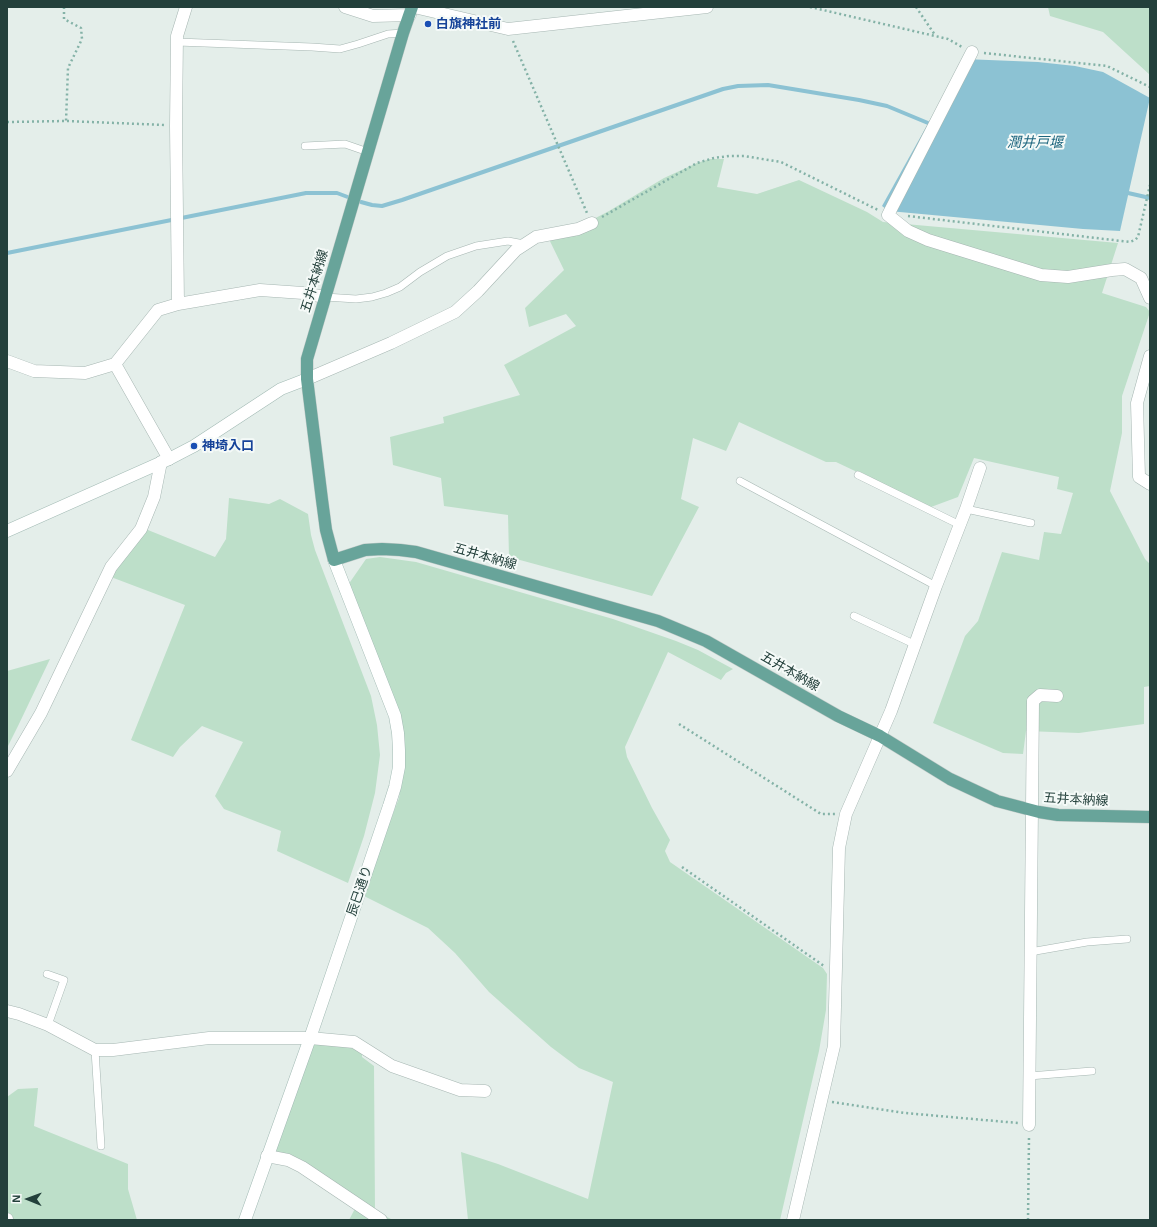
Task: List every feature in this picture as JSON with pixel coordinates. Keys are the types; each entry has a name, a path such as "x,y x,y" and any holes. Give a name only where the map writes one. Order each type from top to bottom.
{"main road":[{"name":"五井本納線","path":"412,10 403,33 307,359 307,379 326,530 334,560 365,550 382,549 416,552 658,621 706,641 838,716 880,736 928,766 973,791 997,801 1058,815 1150,817"}],"street":[{"path":"178,304 176,126 177,36 186,7"},
{"path":"345,7 373,16 412,10 508,29 707,7"},
{"path":"972,52 888,215 908,231 928,240 1041,275 1068,277 1124,269 1141,278 1150,298"},
{"path":"7,531 165,461 194,446 281,389 391,342 455,312 478,291 516,250 524,244 536,237 578,229 592,223"},
{"path":"7,361 34,371 85,373 115,364 158,310 178,304 260,290 303,293 325,297"},
{"path":"1150,356 1137,402 1139,477 1150,484"},
{"path":"7,771 41,713 111,567 141,529 154,497 165,461 115,364"},
{"path":"793,1220 834,1046 839,848 846,814 891,711 980,468"},
{"name":"辰巳通り","path":"245,1220 310,1038 395,787 398,767 400,750 394,716 334,560"},
{"path":"1029,1124 1033,701 1040,695 1057,696"},
{"path":"7,1011 48,1025 95,1050 113,1050 209,1038 310,1038 354,1042 392,1066 460,1090 485,1091"},
{"path":"267,1156 288,1160 302,1167 381,1220"}],"lane":[{"path":"177,42 340,49 388,34 403,33"},
{"path":"305,146 345,144 368,152"},
{"path":"325,297 356,299 372,297 400,287 420,272 447,256 476,246 508,241 524,244"},
{"path":"858,475 960,526"},
{"path":"740,481 936,586"},
{"path":"966,509 1030,523"},
{"path":"854,616 916,645"},
{"path":"1030,952 1087,942 1127,939"},
{"path":"47,974 64,980 48,1025"},
{"path":"95,1050 101,1146"},
{"path":"1029,1076 1092,1071"}],"path":[{"path":"64,7 64,19 81,28 82,39 68,68 66,121"},
{"path":"916,7 935,36"},
{"path":"508,29 592,223"},
{"path":"7,122 66,121 176,126"},
{"path":"679,724 821,814 846,814"},
{"path":"682,867 836,974"},
{"path":"821,1100 905,1113 1029,1124 1028,1220"}],"green space":[{"path":"1048,7 1150,7 1150,75 1103,32 1050,16"},
{"path":"710,159 724,159 717,187 757,194 799,180 867,212 883,222 1118,243 1102,293 1146,307 1150,312 1122,396 1122,433 1110,491 1145,559 1150,564 1150,686 1144,687 1144,724 1079,733 1026,731 1023,754 1003,753 933,723 965,636 978,621 1002,552 1039,560 1044,532 1061,534 1073,493 1057,489 1059,477 974,458 958,497 931,507 836,462 826,462 739,422 726,451 693,438 681,499 699,507 652,596 509,557 508,515 444,506 441,478 393,465 390,437 444,423 443,417 520,395 504,365 576,326 566,314 529,327 525,308 564,270 546,233 586,223 664,178 697,163"},
{"path":"229,498 269,504 280,499 308,514 315,550 371,696 377,725 380,755 375,793 364,836 348,883 277,851 281,831 224,809 215,796 243,742 202,726 180,747 173,757 131,740 185,605 103,574 138,526 215,557 226,539"},
{"path":"380,557 416,562 613,619 698,650 733,669 726,673 721,680 668,652 625,747 627,757 652,808 670,840 665,851 670,862 823,968 827,974 826,1010 819,1051 780,1220 468,1220 461,1152 498,1164 588,1199 613,1082 579,1068 551,1047 489,992 455,953 428,928 362,895 399,798 403,772 402,728 348,585 366,559"},
{"path":"50,659 18,726 7,748 7,671"},
{"path":"314,1037 362,1051 362,1057 374,1066 375,1211 393,1220 349,1220 359,1201 275,1152"},
{"path":"38,1088 34,1126 128,1164 128,1189 137,1220 7,1220 7,1097 18,1089"}],"water":[{"name":"潤井戸堰","path":"964,59 1038,62 1075,66 1103,72 1150,98 1120,231 889,211 882,206"}],"waterway":[{"path":"7,253 306,193 337,193 361,202 382,206 723,89 738,86 768,85 859,100 887,106 928,123"},
{"path":"1128,193 1150,198"}],"place":[{"name":"白旗神社前","path":"428,24"},
{"name":"神埼入口","path":"194,446"}]}
